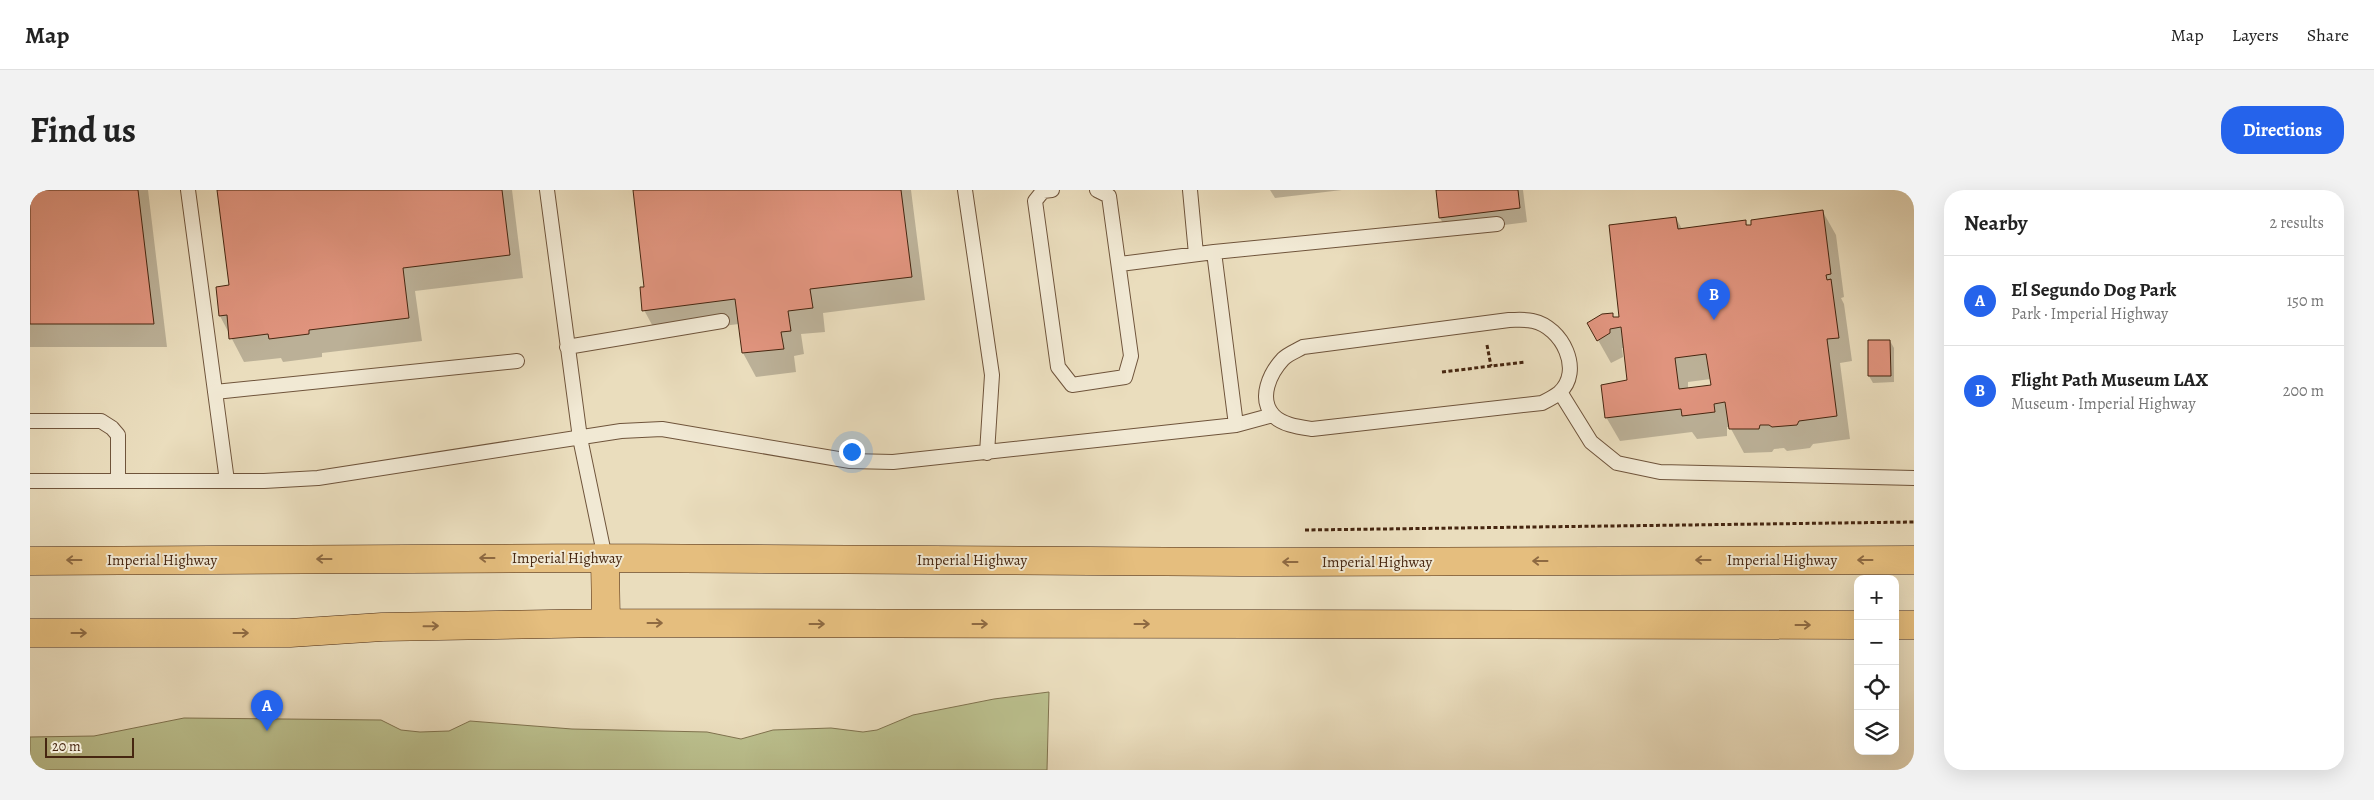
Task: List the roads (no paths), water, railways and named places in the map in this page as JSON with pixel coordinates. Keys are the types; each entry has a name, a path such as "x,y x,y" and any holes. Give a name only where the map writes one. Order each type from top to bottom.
{"main road":[{"name":"Imperial Highway","path":"30,561 605,558 1231,562 1914,560"},
{"path":"605,558 606,623"},
{"path":"30,633 290,633 382,627 606,623 1854,625"},
{"path":"1899,625 1914,625"}],"lane":[{"path":"188,190 227,481"},
{"path":"547,190 580,438 605,558"},
{"path":"965,190 992,375 987,453"},
{"path":"1052,190 1043,191 1035,201 1058,367 1072,384 1125,377 1132,356 1109,196 1098,190"},
{"path":"1190,190 1196,254"},
{"path":"1120,264 1214,252 1497,224"},
{"path":"1214,252 1236,425"},
{"path":"1509,320 1533,321 1555,332 1567,350 1568,377 1560,392 1542,403 1312,429 1291,426 1273,415 1266,398 1269,378 1284,358 1302,347 1509,320"},
{"path":"567,346 722,321"},
{"path":"215,392 517,361"},
{"path":"1560,392 1591,442 1617,463 1660,472 1914,478"},
{"path":"30,482 227,481 318,478 621,431 662,429 872,463 987,453 1236,425 1273,415"},
{"path":"30,421 101,421 112,428 118,435 118,481"}],"place":[{"name":"Flight Path Museum LAX","path":"1714,320"},
{"name":"El Segundo Dog Park","path":"267,731"}]}
